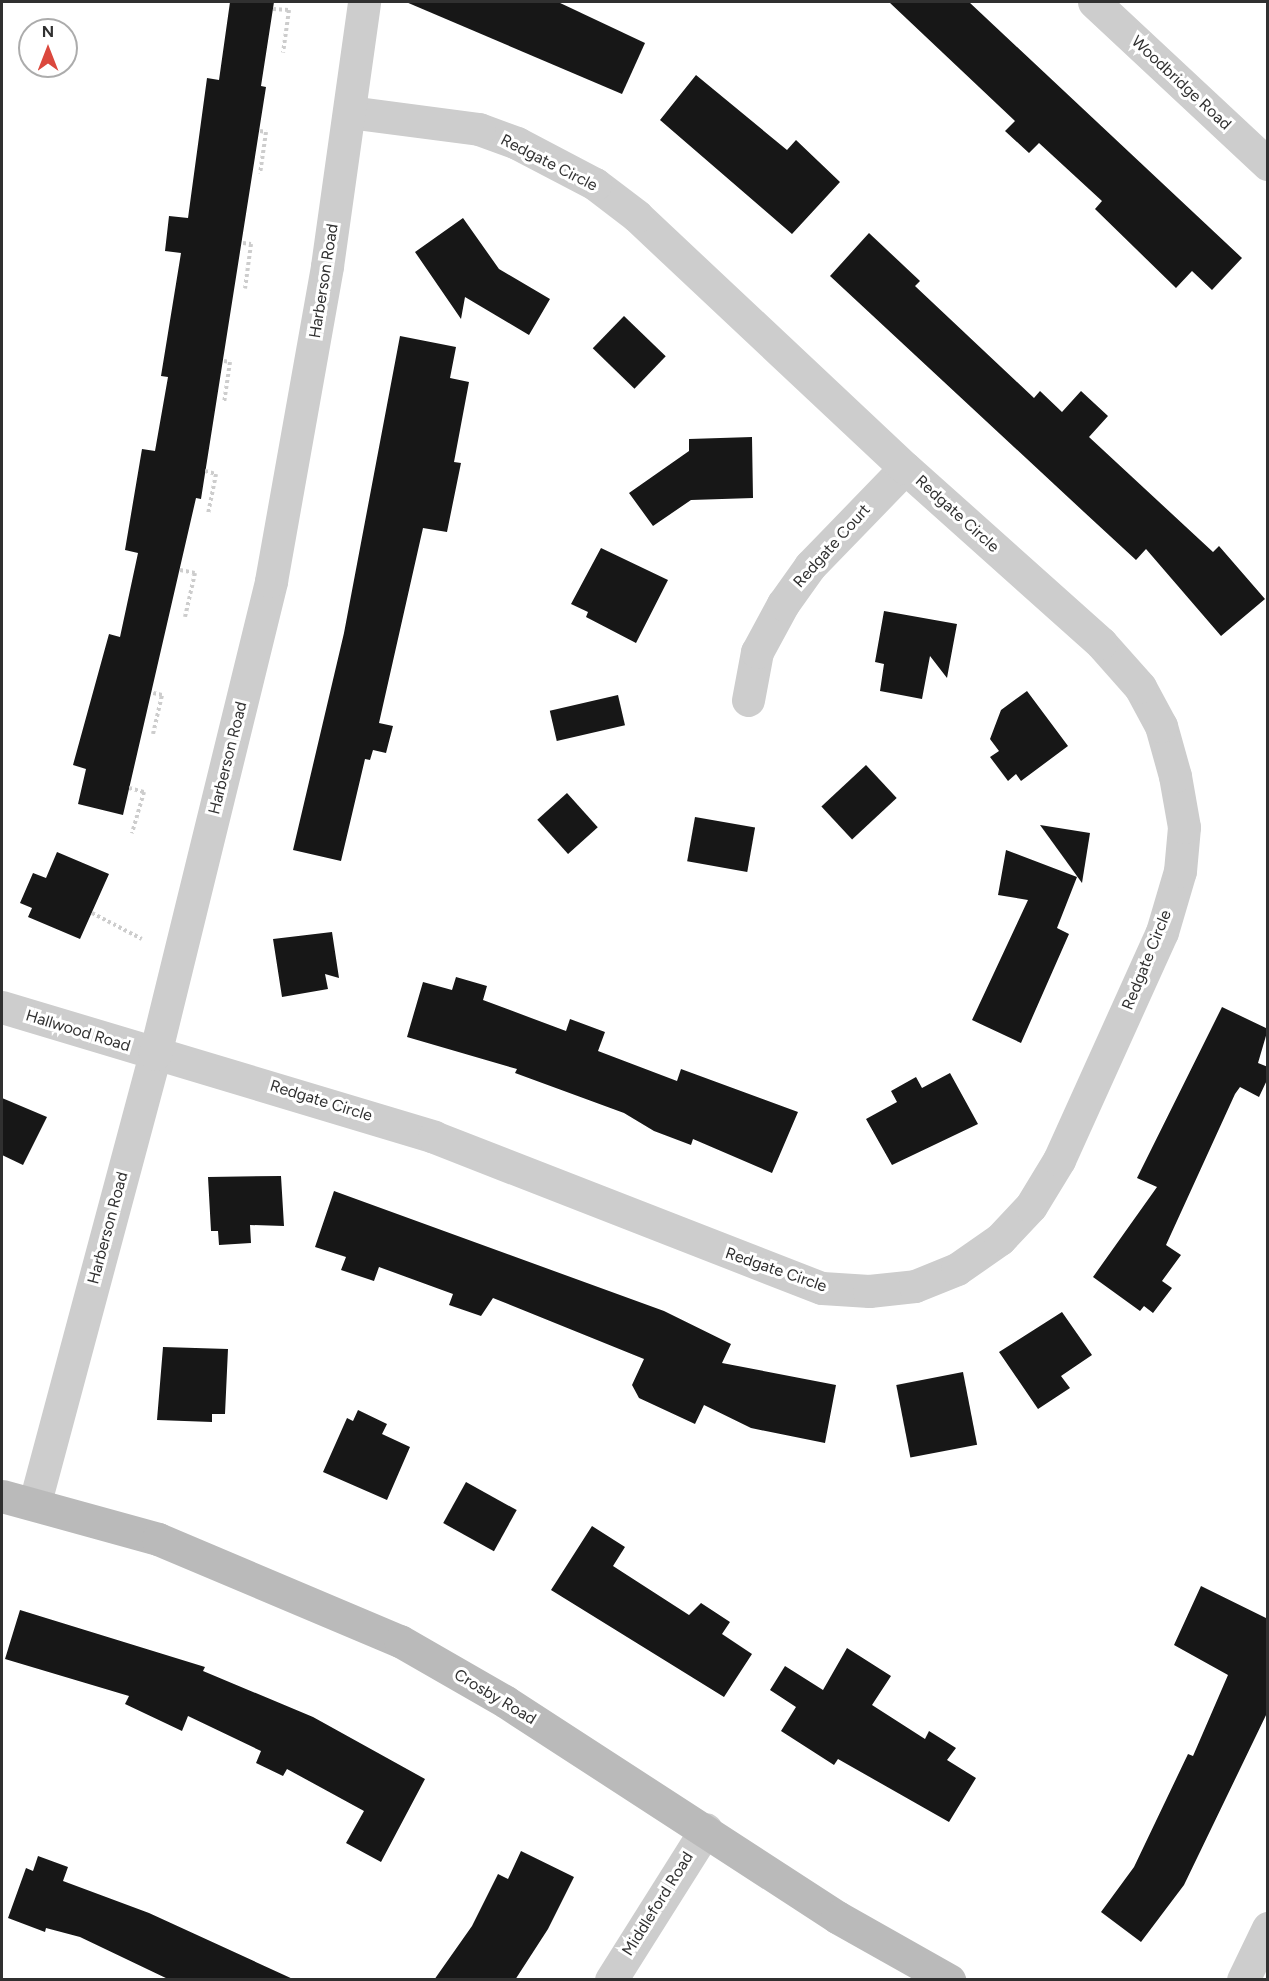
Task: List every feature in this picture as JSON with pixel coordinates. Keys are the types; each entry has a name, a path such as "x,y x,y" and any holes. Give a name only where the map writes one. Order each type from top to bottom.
{"main road":[{"name":"Crosby Road","path":"2,1496 35,1502 158,1539 400,1641 706,1829 837,1917 949,1980"}],"street":[{"name":"Harberson Road","path":"35,1502 155,1054 271,581 350,112 364,2"},
{"name":"Woodbridge Road","path":"1094,2 1268,164"},
{"name":"Redgate Circle","path":"155,1054 434,1137 822,1288 869,1291 915,1286 957,1269 1000,1239 1031,1206 1059,1160 1157,943 1180,871 1184,827 1161,726 1140,687 1101,643 905,468 637,216 595,184 517,143 479,129 350,112"},
{"name":"Redgate Court","path":"748,700 757,652 783,604 810,566 905,468"},
{"name":"Hallwood Road","path":"2,1007 155,1054"},
{"name":"Middleford Road","path":"611,1980 706,1829"},
{"path":"1243,1980 1268,1928"}],"path":[{"path":"273,9 289,10 283,53"},
{"path":"260,131 266,132 261,174"},
{"path":"243,243 251,244 245,289"},
{"path":"224,361 230,362 224,403"},
{"path":"205,471 216,474 208,514"},
{"path":"180,570 195,573 185,617"},
{"path":"153,693 162,695 153,734"},
{"path":"129,788 144,792 132,833"},
{"path":"92,913 142,939"}],"building":[{"path":"230,2 274,2 261,86 266,87 201,499 196,498 123,815 78,804 86,769 73,765 109,634 120,637 138,553 125,550 142,449 155,451 168,377 161,376 181,253 165,251 169,216 188,218 207,78 219,80"},
{"path":"406,2 558,2 645,43 622,94"},
{"path":"889,2 969,2 1242,258 1212,290 1192,271 1176,288 1095,209 1102,201 1039,143 1029,153 1005,131 1015,121"},
{"path":"696,75 787,150 796,140 840,182 792,234 660,120"},
{"path":"463,218 499,269 550,299 529,335 465,297 461,319 415,252"},
{"path":"869,233 920,281 915,286 1034,398 1040,391 1062,412 1081,391 1108,416 1089,437 1213,552 1219,546 1265,599 1221,636 1146,549 1136,560 1084,512 830,276"},
{"path":"624,316 666,356 634,389 593,348"},
{"path":"400,336 456,347 450,378 469,382 454,462 461,463 447,532 423,528 379,723 393,726 386,753 373,750 370,760 365,759 341,861 293,850 344,633"},
{"path":"752,437 753,498 691,500 653,526 629,493 689,451 689,439"},
{"path":"601,548 668,580 636,643 586,617 588,612 571,604"},
{"path":"884,611 957,624 947,678 930,656 922,699 880,691 884,664 875,662"},
{"path":"1027,691 1068,746 1021,781 1016,774 1008,781 990,757 999,751 990,739 1001,710"},
{"path":"618,695 625,725 557,741 550,711"},
{"path":"866,765 897,798 852,840 821,807"},
{"path":"567,793 598,827 568,854 537,820"},
{"path":"695,817 755,828 747,872 687,861"},
{"path":"1040,825 1090,833 1082,883"},
{"path":"1006,850 1077,877 1057,928 1069,934 1021,1043 972,1020 1028,900 998,895"},
{"path":"57,852 109,874 80,939 28,917 32,908 20,903 33,873 46,878"},
{"path":"332,932 339,978 325,974 328,989 282,997 273,939"},
{"path":"456,977 487,986 483,1000 566,1031 570,1019 605,1032 598,1051 677,1081 681,1069 798,1112 772,1173 693,1139 691,1145 654,1131 624,1113 515,1073 517,1069 407,1037 423,982 452,990"},
{"path":"1222,1007 1268,1029 1258,1063 1268,1067 1268,1078 1259,1097 1240,1087 1235,1094 1166,1245 1181,1255 1162,1281 1172,1288 1153,1313 1144,1306 1140,1311 1093,1277 1157,1187 1137,1178"},
{"path":"950,1073 978,1124 892,1165 866,1119 897,1102 891,1091 916,1077 922,1088"},
{"path":"2,1098 47,1117 23,1165 2,1155"},
{"path":"281,1176 284,1226 250,1225 251,1243 219,1245 218,1231 211,1231 208,1177"},
{"path":"334,1191 664,1311 731,1344 722,1363 836,1385 825,1443 751,1428 704,1405 695,1424 639,1398 632,1385 644,1359 493,1298 481,1316 449,1305 453,1294 379,1267 374,1281 341,1270 346,1257 315,1247"},
{"path":"1062,1312 1092,1355 1061,1376 1070,1388 1038,1409 999,1352"},
{"path":"163,1347 228,1349 225,1414 212,1414 212,1422 157,1420"},
{"path":"963,1372 977,1445 910,1458 896,1385"},
{"path":"358,1410 387,1424 382,1434 410,1447 387,1500 323,1472 347,1418 353,1421"},
{"path":"466,1482 517,1510 494,1551 443,1523"},
{"path":"592,1526 625,1547 613,1566 689,1615 701,1603 730,1622 722,1634 752,1654 724,1697 551,1590"},
{"path":"1201,1586 1268,1619 1268,1711 1184,1885 1141,1942 1101,1912 1134,1867 1188,1754 1193,1756 1228,1675 1174,1645"},
{"path":"20,1610 205,1667 203,1671 313,1717 425,1779 381,1862 346,1843 364,1811 287,1769 283,1776 256,1763 261,1751 188,1716 182,1731 125,1704 129,1696 5,1659"},
{"path":"847,1648 891,1676 872,1705 925,1739 929,1731 956,1748 947,1760 976,1778 949,1822 838,1759 834,1765 781,1731 796,1707 770,1690 785,1666 823,1690"},
{"path":"521,1851 574,1877 548,1929 515,1980 434,1980 472,1926 498,1874 508,1879"},
{"path":"38,1856 68,1867 63,1881 149,1913 295,1980 170,1980 80,1937 46,1928 45,1932 8,1918 26,1868 33,1871"}]}
